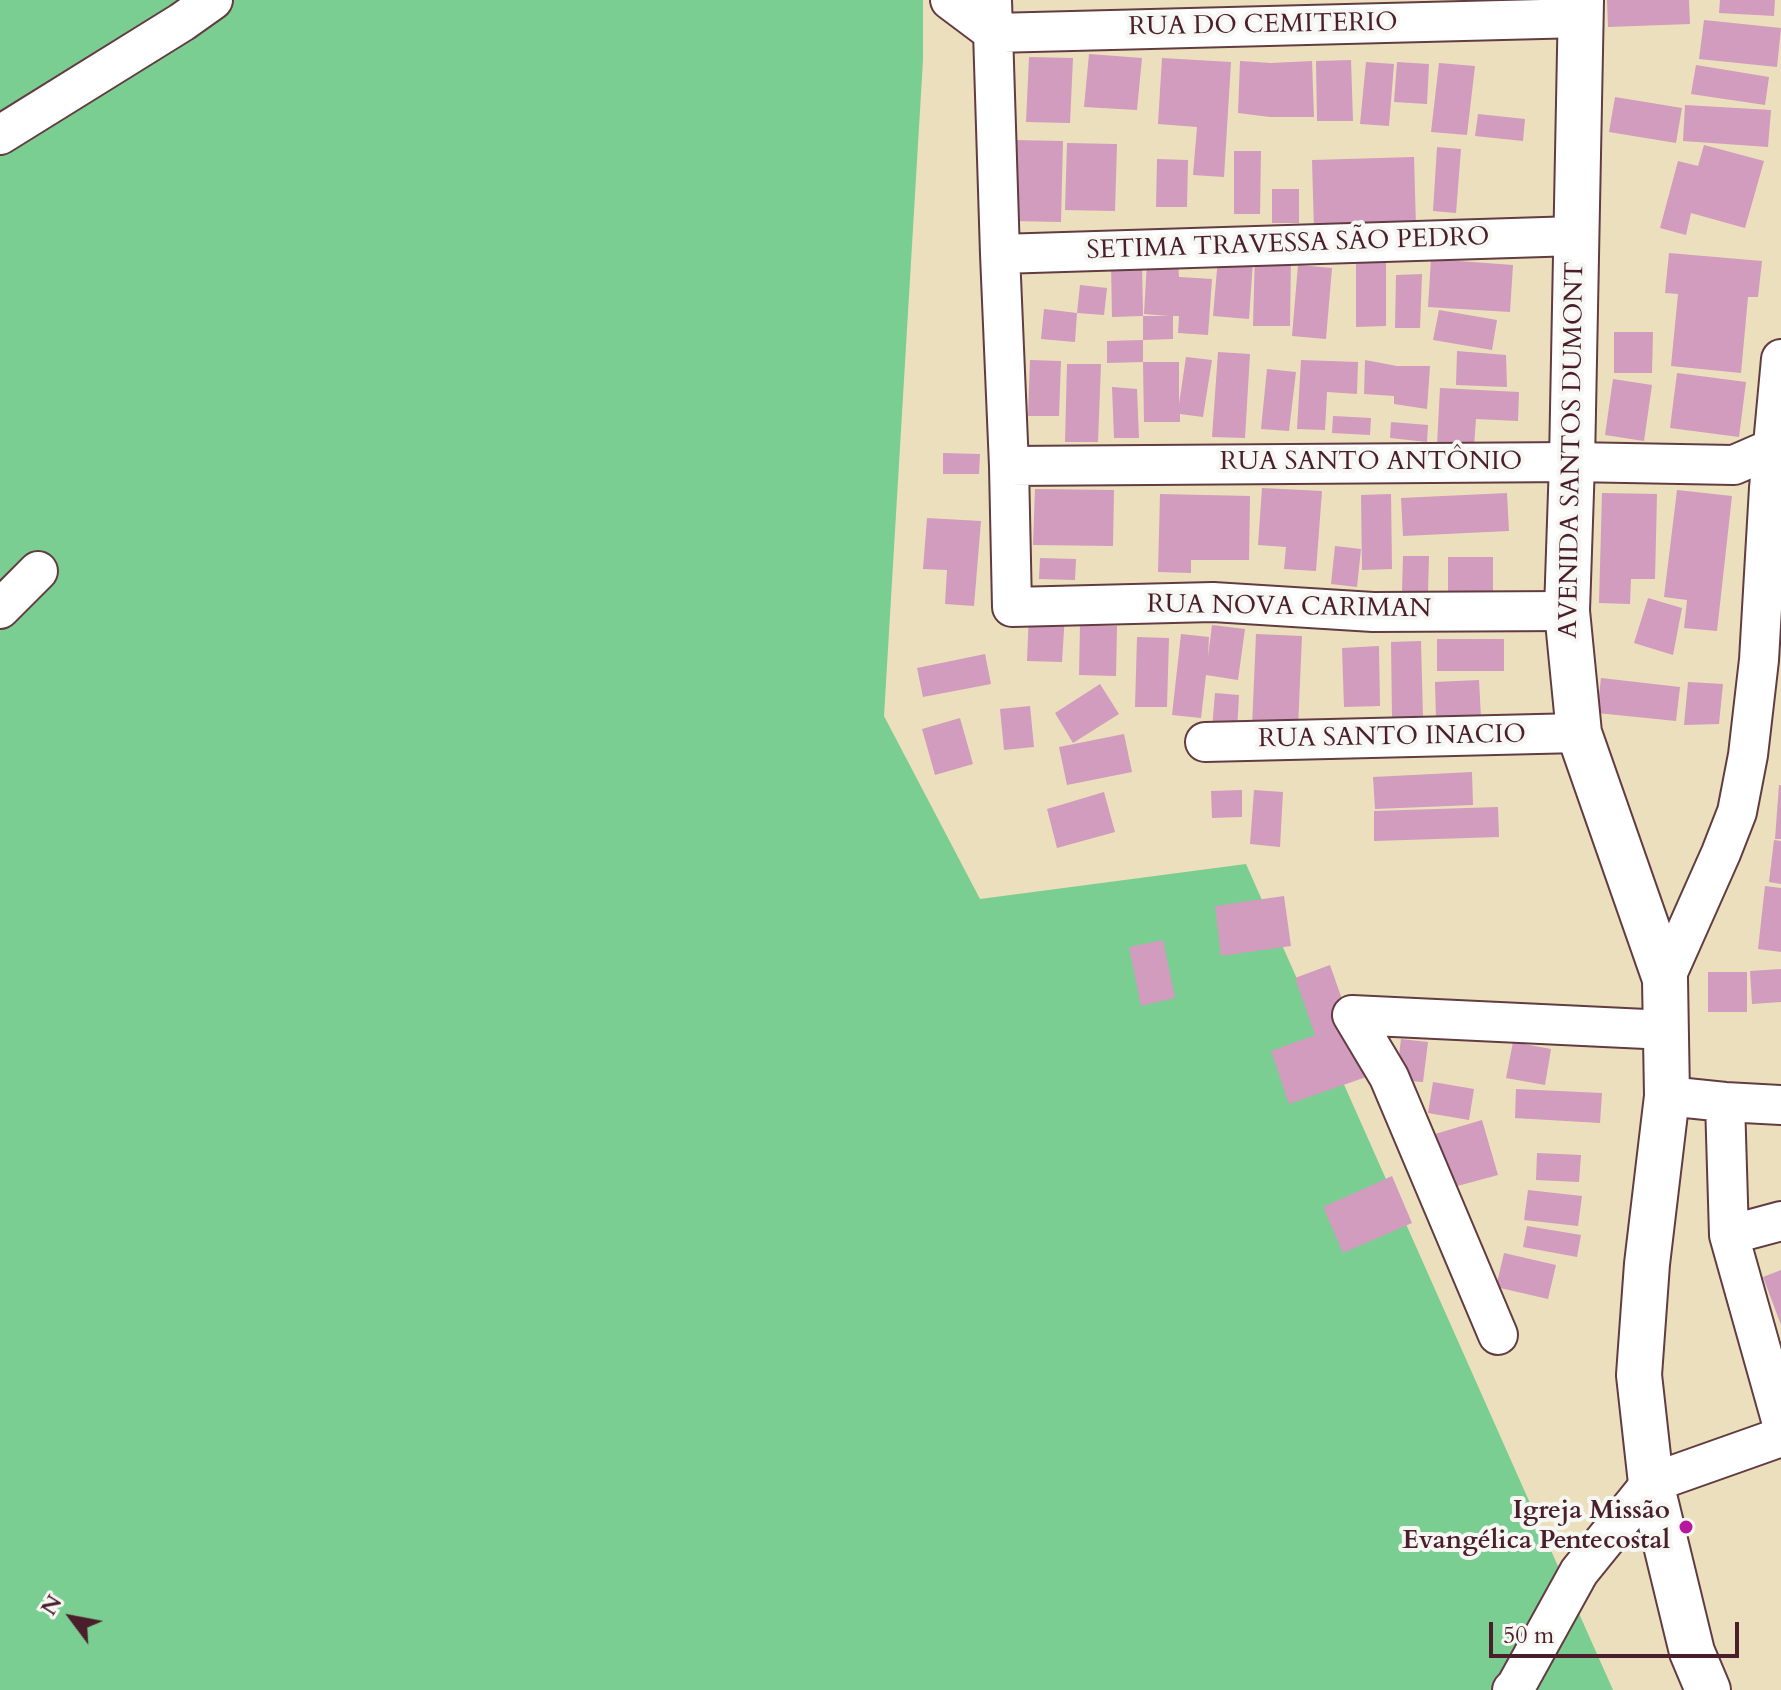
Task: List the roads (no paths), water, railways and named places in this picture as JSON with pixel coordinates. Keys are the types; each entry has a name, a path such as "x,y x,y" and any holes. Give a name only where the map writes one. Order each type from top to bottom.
{"main road":[{"name":"AVENIDA SANTOS DUMONT","path":"1581,9 1567,611 1579,733 1665,979 1667,1096 1647,1264 1639,1375 1651,1483 1692,1652 1708,1690"}],"street":[{"path":"0,135 213,0"},
{"path":"950,0 993,17 1009,466"},
{"name":"RUA DO CEMITERIO","path":"993,17 1581,9"},
{"name":"SETIMA TRAVESSA SÃO PEDRO","path":"1000,254 1576,236"},
{"path":"1665,979 1737,812 1748,755 1775,488 1781,359"},
{"name":"RUA SANTO ANTÔNIO","path":"1009,466 1572,462 1734,465 1777,448"},
{"path":"1734,465 1775,488"},
{"name":"RUA NOVA CARIMAN","path":"1009,466 1012,607 1213,602 1373,612 1567,611"},
{"path":"0,609 38,571"},
{"name":"RUA SANTO INACIO","path":"1205,742 1579,733"},
{"path":"1498,1335 1389,1077 1352,1015 1667,1030"},
{"path":"1667,1096 1781,1105"},
{"path":"1725,1102 1729,1235 1781,1420"},
{"path":"1729,1235 1781,1221"},
{"path":"1512,1690 1579,1572 1651,1483 1781,1437"}],"place":[{"name":"Igreja Missão Evangélica Pentecostal","path":"1686,1527"}]}
